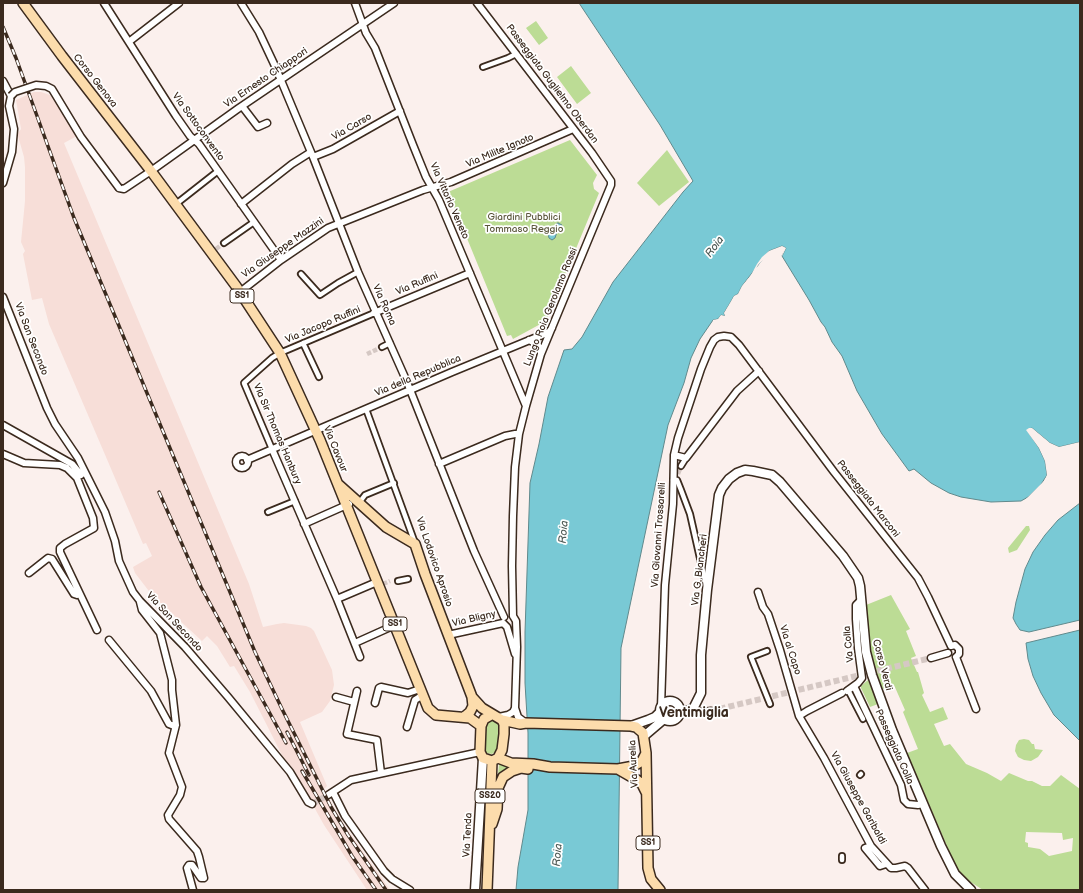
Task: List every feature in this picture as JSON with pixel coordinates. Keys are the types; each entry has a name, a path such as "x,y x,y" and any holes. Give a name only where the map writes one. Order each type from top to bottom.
{"main road":[{"name":"Corso Genova","path":"23,3 151,171"},
{"name":"Via Cavour","path":"151,171 214,251 280,353 380,584 428,708 436,715 464,717 474,720 480,726"},
{"name":"Via G. Biancheri","path":"693,709 701,693 707,590 719,495 722,488 736,473 745,470 753,471"},
{"name":"Corso Verdi","path":"753,471 772,475 780,482 843,556 858,578 865,643 872,675 892,730 922,804 955,874 971,890"},
{"path":"337,483 386,526 415,544"},
{"name":"Via Lodovico Aprosio","path":"415,544 472,697 482,708 497,717"},
{"path":"464,717 470,712 473,706 472,697"},
{"path":"644,736 662,713 663,703 672,701 678,706 680,713"},
{"path":"662,713 669,721 674,720 680,713 693,709"},
{"path":"646,753 642,760 634,766 618,769 511,764 482,755 480,726 484,719 497,717 521,722 627,726 648,720 662,713"},
{"path":"497,717 504,734 502,750 498,760"},
{"name":"Via Aurelia","path":"627,726 636,727 641,730 644,736 647,793"},
{"name":"Via Tenda","path":"475,890 482,755"},
{"name":"SS20","path":"486,890 489,830 498,760"},
{"path":"489,830 496,815 498,788 503,777 512,771 521,768 537,769 550,767"},
{"path":"618,769 642,784 647,793"},
{"name":"SS1","path":"647,793 648,868 651,879 660,890"}],"street":[{"name":"Via Sottoconvento","path":"104,3 190,136 196,140 281,260"},
{"path":"130,41 179,3"},
{"name":"Via Roma","path":"241,3 259,32 275,66 312,155 374,313 390,343 410,390 474,552 505,622 516,655"},
{"name":"Via Vittorio Veneto","path":"355,3 366,33 375,48 413,144 470,273 526,406"},
{"name":"Via Ernesto Chiappori","path":"11,96 15,92 36,85 46,86 52,89 84,142 119,188 124,189 196,140 242,106 394,3"},
{"name":"Passeggiata Guglielmo Oberdan","path":"477,3 610,177"},
{"path":"483,66 516,54"},
{"path":"3,81 11,96 9,106 14,129 12,152 3,183"},
{"path":"3,109 9,106"},
{"path":"242,106 258,127 267,122"},
{"name":"Via Carso","path":"241,204 292,164 312,155 333,149 400,111"},
{"name":"Via Milite Ignoto","path":"339,223 423,190 457,180 574,129"},
{"path":"176,204 218,171"},
{"name":"Lungo Roia Gerolamo Rossi","path":"513,616 513,516 515,466 519,434 542,354 611,185 610,177"},
{"path":"224,243 254,222"},
{"name":"Via Giuseppe Mazzini","path":"240,292 281,260 328,228 339,223"},
{"path":"301,274 320,295 358,272"},
{"name":"Via Ruffini","path":"374,313 470,273"},
{"name":"Via San Secondo","path":"3,297 47,408 55,424 72,449 81,475 110,524 119,561 133,592 185,647 290,772 305,799 312,804"},
{"name":"Via Jacopo Ruffini","path":"280,353 374,313"},
{"name":"Via della Repubblica","path":"247,460 549,332 554,326"},
{"name":"Passeggiata Marconi","path":"701,368 710,347 714,340 718,337 724,336 731,338 739,344 834,472 918,578 951,646"},
{"path":"529,340 537,344 542,354"},
{"path":"303,343 320,376"},
{"path":"382,347 390,343"},
{"name":"Via Sir Thomas Hanbury","path":"280,353 272,358 244,383 337,599"},
{"name":"Via Giovanni Trossarelli","path":"662,713 665,585 675,480 674,455 678,438 701,368"},
{"path":"681,466 737,391 759,371"},
{"name":"Via Lodovico Aprosio","path":"366,409 415,544"},
{"path":"3,425 72,464 81,475 93,518 94,528 60,548 60,552 97,630"},
{"path":"439,464 505,436 519,434"},
{"path":"3,454 24,463 60,465 81,475"},
{"path":"674,455 686,458"},
{"path":"678,474 675,480 686,501 690,514 707,590"},
{"path":"304,524 346,505 359,502 365,495 394,483"},
{"path":"268,512 295,501"},
{"path":"29,573 48,558 52,559 74,594 77,595 78,592"},
{"path":"398,581 408,579"},
{"path":"360,657 337,599 380,584"},
{"name":"Via al Capo","path":"758,592 763,608 768,614 800,716"},
{"name":"Va Colla","path":"854,686 862,678 856,619 856,605 861,600"},
{"path":"140,601 142,610 160,633 172,680 176,725 169,753 182,787 180,795 168,815 169,819 194,847 199,857 204,878 201,878 192,865 190,864 187,867 193,890"},
{"path":"516,623 511,627 505,622 509,614 516,619 517,647 515,708 521,722"},
{"name":"Via Bligny","path":"448,635 505,622"},
{"path":"355,643 395,625"},
{"path":"109,640 151,690 169,724 174,726 176,725"},
{"path":"948,653 948,649 955,645 959,649 960,653 956,657"},
{"path":"767,651 751,657 770,704"},
{"path":"948,653 950,656 956,657"},
{"path":"931,658 948,653"},
{"path":"956,657 976,709"},
{"path":"800,716 854,686"},
{"name":"Passeggiata Colla","path":"854,686 902,785 904,800 908,804 922,804"},
{"path":"375,703 379,688 381,687 408,693 422,692"},
{"path":"357,691 347,734 378,740 381,773"},
{"path":"846,691 863,719"},
{"path":"407,727 415,700 422,692"},
{"path":"336,697 354,702"},
{"path":"497,717 514,712 515,708"},
{"path":"693,709 702,712 711,711"},
{"name":"Via Giuseppe Garibaldi","path":"800,716 825,758 871,846 891,868 905,866 925,890"},
{"path":"410,890 392,880 384,871 330,794 351,777 482,755"}],"shaded area":[{"path":"34,92 41,92 50,95 77,136 64,143 249,584 263,627 284,623 311,628 314,631 332,670 334,685 330,701 322,712 300,722 327,786 324,789 332,804 347,829 390,890 367,890 324,825 293,769 285,761 250,692 234,666 230,667 217,646 207,636 202,641 152,595 135,573 133,567 152,556 146,543 143,544 49,324 42,298 32,300 23,254 25,251 21,242 25,201 25,167 24,157 18,136 21,129 16,100"}],"green space":[{"path":"536,21 548,38 539,45 526,28"},
{"path":"571,66 591,93 577,104 557,77"},
{"name":"Giardini Pubblici Tommaso Reggio","path":"570,140 597,175 593,183 594,189 599,193 546,321 513,339 511,335 507,336 448,192"},
{"path":"667,150 689,182 659,206 637,183"},
{"path":"1026,526 1029,526 1030,530 1017,550 1009,553 1008,548"},
{"path":"891,595 910,629 906,631 916,656 911,658 918,672 924,693 922,695 930,712 943,707 948,719 934,724 944,746 950,744 966,764 1001,781 1009,773 1042,786 1050,786 1061,775 1080,789 1080,890 983,890 966,879 956,867 907,753 918,749 903,712 905,710 894,685 883,689 877,677 866,633 866,605","holes":["1026,832 1062,833 1063,840 1073,838 1072,851 1049,856 1040,849 1028,847 1028,843 1025,842"]},
{"path":"868,680 878,704 870,707 861,688 861,686"},
{"path":"491,719 499,723 501,727 498,750 492,754 484,751 485,725"},
{"path":"1019,740 1029,740 1032,744 1034,744 1035,749 1043,750 1038,757 1031,761 1018,757 1015,751"},
{"path":"499,764 519,766 497,784"}],"water":[{"name":"Roia","path":"579,3 1080,3 1080,442 1059,447 1050,443 1032,428 1027,430 1039,448 1045,461 1047,475 1040,486 1021,501 991,502 961,497 949,493 931,483 914,469 909,471 882,434 857,391 842,356 832,342 825,327 782,256 786,248 782,246 769,251 742,286 738,294 734,296 724,313 725,316 721,315 718,319 713,320 700,339 691,358 684,383 668,425 621,648 618,890 516,890 518,867 528,810 528,733 525,683 525,632 530,483 548,397 564,350 572,349 582,337 613,282 693,181 660,125"},
{"path":"558,223 562,225 561,230 557,232 555,238 552,240 549,238 548,234 554,231 556,224"},
{"path":"1080,503 1080,620 1029,632 1020,630 1013,618 1025,569 1033,552 1058,520"},
{"path":"1080,630 1080,741 1054,715 1041,693 1033,676 1028,659 1026,643"}],"pier":[{"path":"782,246 786,248 781,258 784,249 782,248 770,253 758,265 753,276 744,287 740,295 736,297 731,304 727,317 724,319 722,317 713,324 713,320 718,319 721,315 725,316 724,313 734,296 738,294 762,257 769,251"},
{"path":"1032,428 1050,443 1059,447 1080,442 1080,444 1059,449 1049,444 1032,430 1029,431 1041,447 1047,460 1049,475 1041,487 1022,503 1044,481 1047,475 1045,461 1039,448 1026,430"}],"tunnel":[{"path":"216,249 224,243"},
{"path":"367,354 382,347"},
{"path":"678,474 681,466"},
{"path":"383,584 390,581"},
{"path":"711,711 931,658"},
{"path":"312,804 328,795"}],"railway":[{"path":"3,27 16,58 74,218 255,652 331,807 348,835 386,890"},
{"path":"159,492 201,587 286,743"},
{"path":"287,732 309,775"},
{"path":"302,771 352,856 376,890"}],"district":[{"name":"Ventimiglia","path":"694,713"}]}
